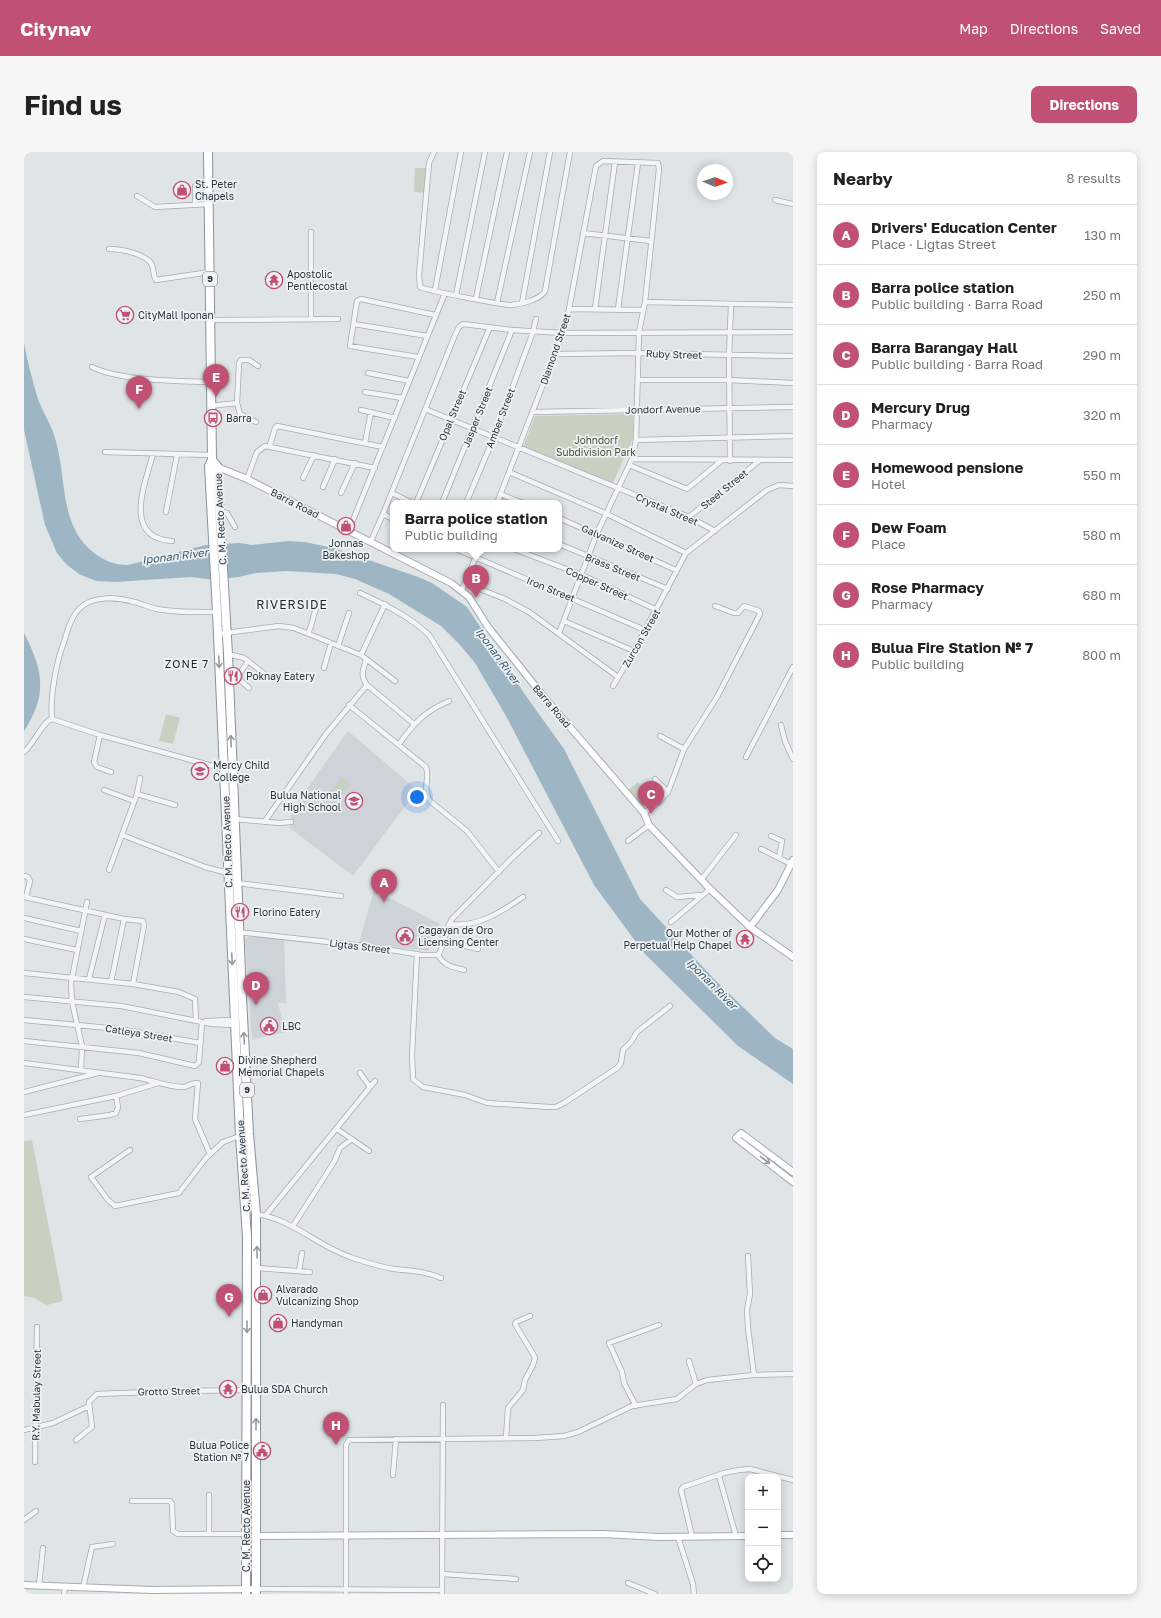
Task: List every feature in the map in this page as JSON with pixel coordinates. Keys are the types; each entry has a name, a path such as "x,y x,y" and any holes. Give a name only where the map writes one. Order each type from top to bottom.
{"highway":[{"name":"9","path":"208,152 210,406 212,462"},
{"name":"C. M. Recto Avenue","path":"212,462 220,512 220,593 217,612 228,654 234,819 249,1134 256,1214 258,1268 256,1390 256,1592"},
{"name":"C. M. Recto Avenue","path":"212,462 212,521 220,593 228,873 240,1136 246,1211 246,1591"}],"street":[{"path":"434,152 429,163 418,282 421,288 456,296 512,305 539,297 545,291 570,152"},
{"path":"435,290 461,152"},
{"path":"456,296 484,152"},
{"path":"476,298 507,152"},
{"path":"497,303 530,152"},
{"path":"522,303 550,152"},
{"name":"Diamond Street","path":"498,500 563,333 569,309 596,166 601,161 615,162"},
{"path":"559,632 582,576 597,533 632,459 636,440 639,380 639,332 642,310 645,302 650,241 659,166 656,163 615,162 595,309"},
{"path":"618,309 638,163"},
{"path":"194,204 195,186 208,181"},
{"path":"137,196 155,207 209,204"},
{"path":"775,200 793,204"},
{"path":"311,232 311,319"},
{"path":"583,233 650,241"},
{"path":"109,249 128,251 148,260 151,264 156,280 210,272"},
{"path":"349,530 445,293"},
{"path":"418,357 350,346 349,342 354,324 357,301 361,299 435,315"},
{"path":"645,302 731,305 793,305"},
{"path":"730,461 729,356 731,305"},
{"path":"569,309 642,310"},
{"name":"Amber Street","path":"467,500 494,437 533,332 536,318"},
{"path":"210,320 338,319"},
{"path":"354,324 427,336"},
{"path":"371,540 384,514 459,327 467,324 533,332 563,333 793,332"},
{"name":"Opal Street","path":"417,500 490,327"},
{"name":"Jasper Street","path":"443,500 512,330"},
{"name":"Ruby Street","path":"555,354 639,353 729,356 793,356"},
{"path":"256,422 240,414 237,403 239,362 241,360 249,360 258,366"},
{"path":"92,367 103,372 125,376 210,382"},
{"path":"368,373 409,381"},
{"path":"639,380 729,380 793,383"},
{"path":"365,392 402,398"},
{"path":"210,406 237,403"},
{"name":"Jondorf Avenue","path":"533,412 793,407"},
{"path":"361,410 395,418"},
{"name":"Crystal Street","path":"425,410 618,488 715,531"},
{"path":"365,443 372,412"},
{"path":"270,445 274,428 277,426 365,443 383,448"},
{"path":"636,440 793,436"},
{"path":"247,479 257,452 262,446 270,445 375,468"},
{"path":"106,452 177,455 212,462"},
{"path":"153,454 143,492 141,522 145,528 160,540 172,541"},
{"path":"166,512 177,455"},
{"path":"304,478 314,455"},
{"path":"322,487 335,459"},
{"path":"632,459 721,461 793,460"},
{"path":"629,465 687,489 721,461"},
{"name":"Steel Street","path":"688,518 759,461"},
{"name":"Barra Road","path":"212,462 390,550"},
{"path":"341,493 355,463"},
{"path":"509,472 607,514 686,553"},
{"name":"Zurcon Street","path":"465,583 505,599 559,632 618,677 657,610 676,570 686,553 767,490 779,486 793,486"},
{"path":"392,493 406,500"},
{"path":"500,494 515,500"},
{"path":"220,512 227,513 235,527"},
{"path":"384,514 390,517"},
{"name":"Galvanize Street","path":"562,519 597,533 676,570"},
{"name":"Brass Street","path":"562,545 668,589"},
{"name":"Barra Road","path":"394,552 451,582 462,590 473,602 488,627 544,697 644,813 649,825 701,880 750,927 793,957"},
{"name":"Iron Street","path":"462,552 645,630"},
{"path":"462,590 478,552"},
{"name":"Copper Street","path":"522,552 582,576 657,610"},
{"path":"360,593 385,604 422,627 436,643 493,739 558,841"},
{"path":"52,719 51,702 59,656 72,620 79,609 87,603 112,598 135,602 157,609 183,612 217,612"},
{"path":"308,633 313,622 314,610 319,604"},
{"path":"361,655 385,604"},
{"path":"644,813 659,802 668,792 684,749 717,697 760,614 759,611 748,606 744,606 738,613 715,606"},
{"path":"338,646 349,613"},
{"path":"564,620 634,651"},
{"path":"222,634 279,626 294,628 361,655 395,681"},
{"path":"324,668 331,643"},
{"path":"228,654 248,660 266,675"},
{"path":"248,660 239,675 240,680 249,688"},
{"path":"366,660 362,674 363,681 414,724"},
{"path":"746,757 793,667"},
{"path":"613,686 618,677"},
{"path":"265,821 349,705 367,685"},
{"path":"399,744 414,724 431,709 450,701"},
{"path":"349,705 426,767 428,773 425,787 426,794 430,800 467,831 499,872"},
{"path":"24,752 33,743 46,722 52,719 100,735 224,769"},
{"path":"781,725 785,741 793,759"},
{"path":"100,735 94,762 97,767 112,772"},
{"path":"660,736 684,749"},
{"path":"109,870 137,794 140,778"},
{"path":"655,779 668,792"},
{"path":"104,790 134,801"},
{"path":"137,794 175,805"},
{"path":"234,819 279,823 291,822"},
{"path":"628,841 649,825"},
{"path":"464,970 443,963 438,955 449,924 539,833"},
{"path":"122,835 205,867 228,873"},
{"path":"701,880 736,835"},
{"path":"771,836 782,841 779,858"},
{"path":"750,927 778,890 792,863 761,849"},
{"path":"24,876 28,877 30,881 25,897 124,919 141,920 144,923 133,984"},
{"path":"237,883 342,896"},
{"path":"671,922 701,895 710,889"},
{"path":"666,890 677,897 701,895"},
{"path":"449,924 457,925 476,923 502,911 523,897"},
{"path":"81,1070 82,1046 72,1002 71,977 87,902"},
{"path":"89,979 105,915"},
{"path":"24,918 80,931"},
{"path":"111,982 124,919"},
{"name":"Ligtas Street","path":"231,932 365,946 417,954 438,955"},
{"path":"24,939 77,950"},
{"path":"444,941 478,949"},
{"path":"417,954 412,1055 413,1079 423,1087 465,1095 487,1103 549,1107 556,1107 564,1103 617,1068 621,1063 623,1050 631,1042 637,1032 670,1006"},
{"path":"24,973 133,984 179,992 194,998 196,1001 196,1020"},
{"path":"24,997 134,1008 202,1022 235,1022"},
{"name":"Catleya Street","path":"24,1020 78,1024 136,1031 200,1042"},
{"path":"24,1041 139,1052 195,1066 199,1063 202,1022"},
{"path":"24,1063 102,1072 140,1078 184,1088 198,1083 195,1119 210,1154"},
{"path":"24,1092 102,1072"},
{"path":"360,1073 370,1087"},
{"path":"266,1215 375,1081"},
{"path":"24,1115 116,1096 158,1083"},
{"path":"80,1119 110,1116 116,1113 118,1107 116,1096"},
{"path":"336,1128 369,1151"},
{"path":"793,1172 741,1133 736,1138 793,1182"},
{"path":"130,1150 91,1177 111,1204 115,1206 179,1193 210,1154 227,1140 249,1134"},
{"path":"293,1226 334,1162 340,1148 352,1139"},
{"path":"256,1214 266,1215 293,1226 326,1246 352,1258 393,1269 414,1270 441,1278"},
{"path":"299,1271 302,1253"},
{"path":"748,1256 750,1294 747,1310 754,1375"},
{"path":"258,1268 310,1272"},
{"path":"506,1438 508,1408 523,1390 525,1380 535,1358 515,1324 516,1322 530,1316"},
{"path":"636,1406 624,1383 622,1372 609,1343 659,1325"},
{"name":"R.Y. Mabulay Street","path":"35,1462 37,1327"},
{"path":"689,1361 696,1384"},
{"path":"346,1592 345,1536 347,1442 349,1440 442,1440 564,1436 578,1432 636,1406 677,1399 696,1384 707,1380 754,1375 793,1374"},
{"name":"Grotto Street","path":"24,1430 36,1428 70,1417 89,1406 94,1396 101,1394 256,1390"},
{"path":"24,1584 83,1588 256,1592 442,1592 441,1536 443,1405"},
{"path":"76,1440 92,1427 89,1406"},
{"path":"394,1475 396,1439"},
{"path":"692,1536 681,1490 693,1483 733,1471 750,1470 793,1480"},
{"path":"719,1476 736,1536"},
{"path":"209,1495 209,1534"},
{"path":"132,1501 170,1501 172,1504 173,1528 175,1533 246,1534"},
{"path":"24,1520 36,1511"},
{"path":"256,1536 604,1534 678,1537 745,1536"},
{"path":"781,1535 793,1535"},
{"path":"678,1537 693,1584 694,1594"},
{"path":"83,1588 92,1547 113,1544"},
{"path":"39,1585 43,1548"},
{"path":"442,1574 516,1579"},
{"path":"628,1583 655,1594"},
{"path":"64,1594 66,1587"}],"shaded area":[{"name":"Bulua National High School","path":"348,731 417,790 353,876 290,828 291,811"},
{"path":"374,890 440,924 428,951 359,943"},
{"path":"250,936 284,939 286,1003 278,1003 285,1032 252,1040 245,939"}],"green space":[{"path":"415,168 428,168 427,193 414,192"},
{"name":"Johndorf Subdivision Park","path":"633,414 633,438 612,485 523,448 535,416"},
{"path":"166,714 180,718 173,744 159,741"},
{"path":"342,777 351,784 336,802 327,795"},
{"path":"638,782 652,798 642,808 627,791"},
{"path":"32,1140 63,1301 47,1305 34,1298 24,1296 24,1141"}],"water":[{"name":"Iponan River","path":"24,343 37,396 52,430 58,450 65,498 74,528 82,541 94,553 102,558 110,562 128,565 206,545 240,543 252,545 288,541 304,542 334,548 418,577 432,583 467,607 526,696 564,749 640,899 714,979 775,1038 793,1049 793,1084 738,1046 644,953 594,885 506,716 475,663 441,626 389,594 355,579 336,574 286,571 256,573 214,580 191,577 115,582 96,581 79,574 66,564 57,553 45,525 24,430"},
{"path":"24,633 39,671 40,693 32,718 24,731"}],"place":[{"name":"St. Peter Chapels","path":"182,190"},
{"name":"Apostolic Pentlecostal","path":"274,280"},
{"name":"CityMall Iponan","path":"125,315"},
{"name":"Homewood pensione","path":"216,397"},
{"name":"Dew Foam","path":"139,409"},
{"name":"Barra","path":"213,418"},
{"name":"Jonnas Bakeshop","path":"346,526"},
{"name":"Barra police station","path":"476,598"},
{"name":"Poknay Eatery","path":"233,676"},
{"name":"Mercy Child College","path":"200,771"},
{"name":"Bulua National High School","path":"354,801"},
{"name":"Barra Barangay Hall","path":"651,814"},
{"name":"Drivers' Education Center","path":"384,902"},
{"name":"Florino Eatery","path":"240,912"},
{"name":"Cagayan de Oro Licensing Center","path":"405,936"},
{"name":"Our Mother of Perpetual Help Chapel","path":"745,939"},
{"name":"Mercury Drug","path":"256,1005"},
{"name":"LBC","path":"269,1026"},
{"name":"Divine Shepherd Memorial Chapels","path":"225,1066"},
{"name":"Alvarado Vulcanizing Shop","path":"263,1295"},
{"name":"Rose Pharmacy","path":"229,1317"},
{"name":"Handyman","path":"278,1323"},
{"name":"Bulua SDA Church","path":"228,1389"},
{"name":"Bulua Fire Station № 7","path":"336,1445"},
{"name":"Bulua Police Station № 7","path":"262,1451"}],"district":[{"name":"RIVERSIDE","path":"292,605"},
{"name":"ZONE 7","path":"187,664"}]}
